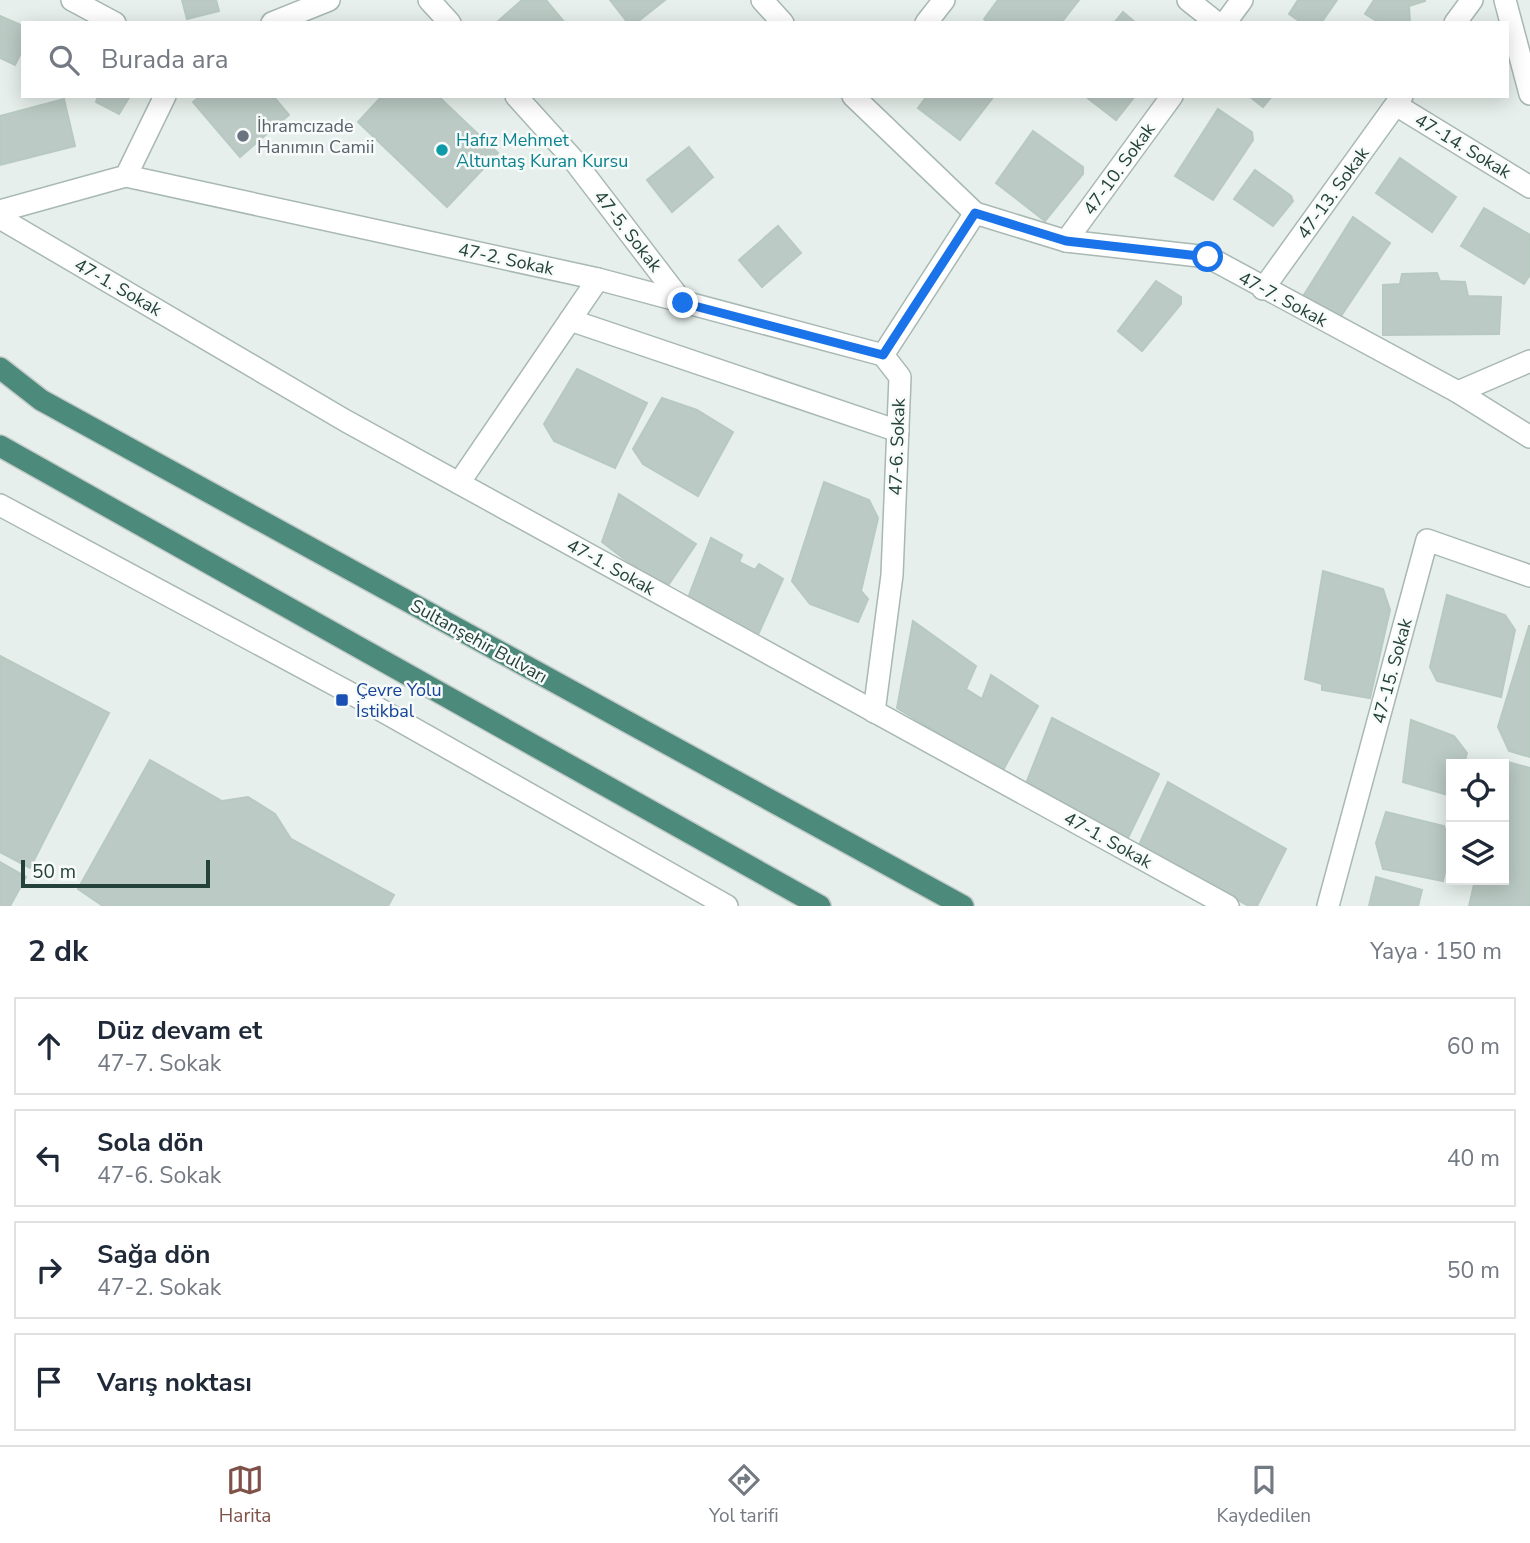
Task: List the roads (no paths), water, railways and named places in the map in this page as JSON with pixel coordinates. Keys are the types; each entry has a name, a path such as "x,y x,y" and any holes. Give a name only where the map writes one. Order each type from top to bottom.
{"highway":[{"name":"Sultanşehir Bulvarı","path":"0,368 41,400 963,906"},
{"path":"0,446 820,906"}],"street":[{"path":"72,0 112,21"},
{"path":"277,21 329,0"},
{"path":"429,0 448,21"},
{"path":"762,0 781,21"},
{"path":"928,21 944,0"},
{"path":"1188,0 1214,21"},
{"path":"1227,21 1242,0"},
{"path":"1456,21 1472,0"},
{"path":"1504,0 1530,94"},
{"path":"0,211 126,176 164,98"},
{"name":"47-5. Sokak","path":"518,98 572,158 683,303"},
{"name":"47-10. Sokak","path":"1066,241 1171,98"},
{"name":"47-7. Sokak","path":"861,99 975,213 1066,241 1208,257 1458,392 1530,437"},
{"name":"47-14. Sokak","path":"1399,101 1530,187"},
{"name":"47-13. Sokak","path":"1263,289 1399,101"},
{"name":"47-2. Sokak","path":"126,176 598,279 883,355"},
{"path":"883,355 975,213"},
{"name":"47-1. Sokak","path":"0,218 346,421 1228,906"},
{"path":"459,483 598,279"},
{"path":"570,320 898,430"},
{"name":"47-6. Sokak","path":"874,712 892,575 900,377 883,355"},
{"path":"1458,392 1530,361"},
{"path":"0,505 365,701 727,906"},
{"name":"47-15. Sokak","path":"1328,906 1427,540 1530,576"}],"place":[{"name":"İhramcızade Hanımın Camii","path":"243,136"},
{"name":"Hafız Mehmet Altuntaş Kuran Kursu","path":"442,150"},
{"name":"Çevre Yolu İstikbal","path":"342,700"}]}
